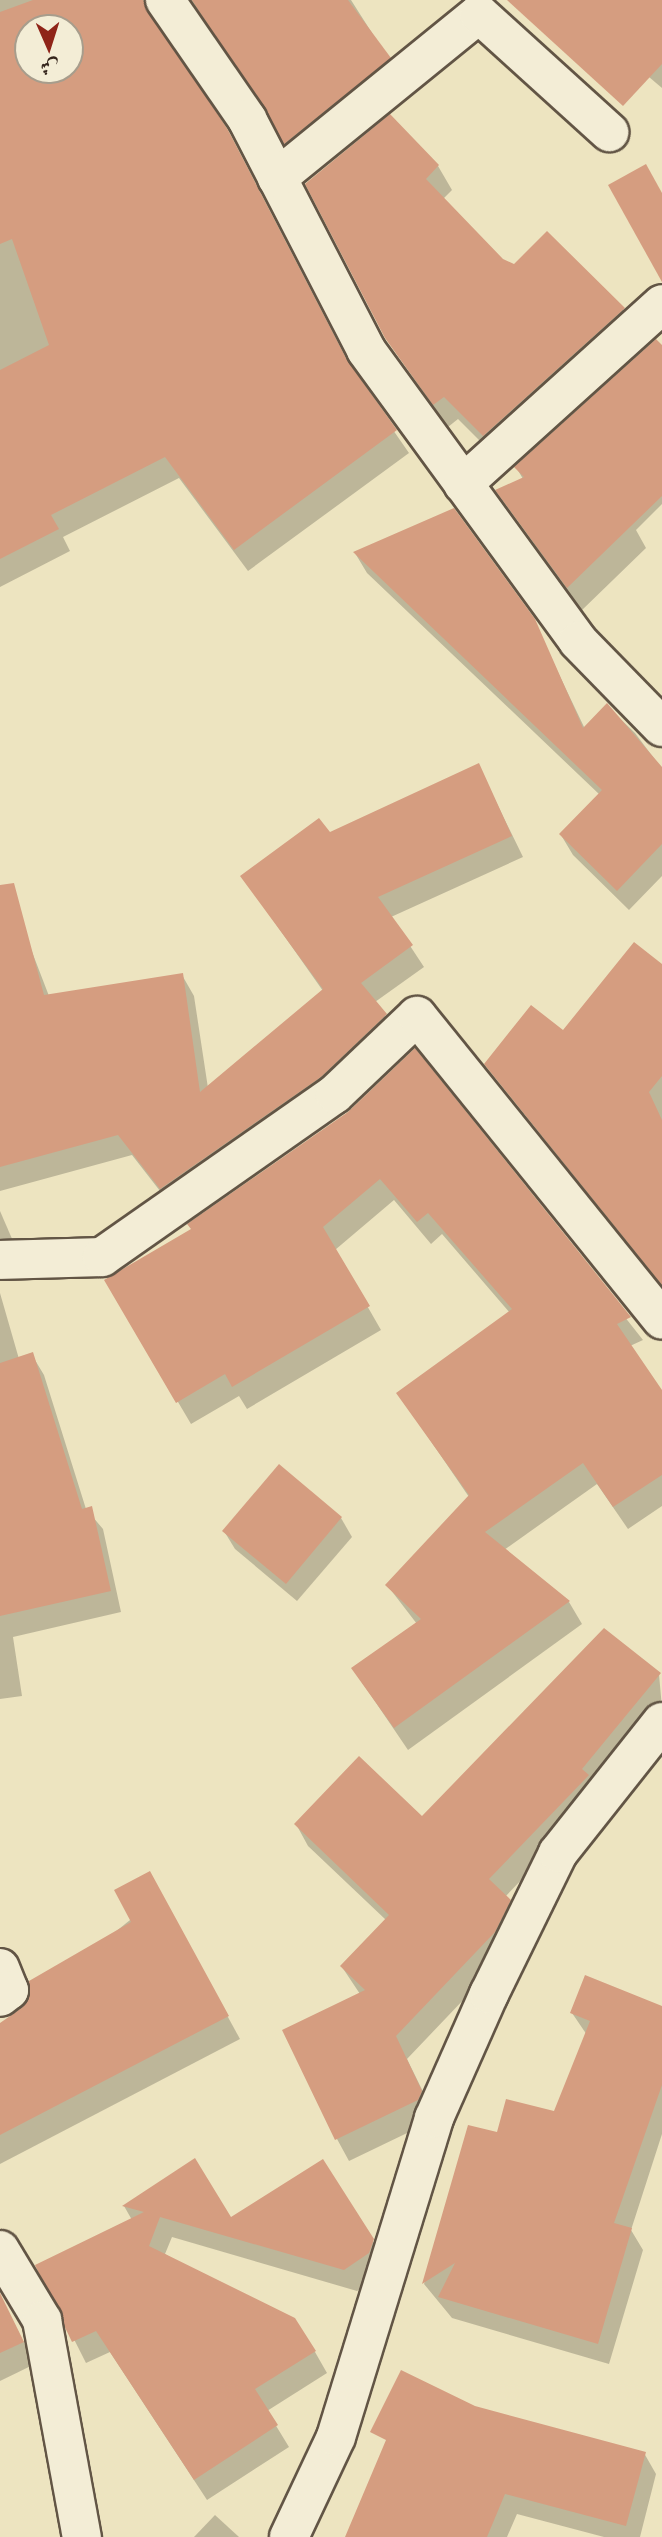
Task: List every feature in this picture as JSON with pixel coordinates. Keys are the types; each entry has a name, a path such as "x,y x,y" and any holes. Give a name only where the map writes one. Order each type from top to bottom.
{"street":[{"path":"165,0 247,119 366,350 578,641 662,727"},
{"path":"277,178 479,14 609,132"},
{"path":"463,484 662,304"},
{"path":"0,1260 102,1256 335,1094 417,1016 662,1320"},
{"path":"289,2537 336,2437 434,2118 489,1994 558,1853 662,1722"},
{"path":"0,1968 9,1990 0,1997"},
{"path":"0,2250 42,2320 82,2537"}],"building":[{"path":"33,0 143,0 228,130 347,360 397,430 234,550 165,457 51,515 59,529 0,559 0,370 49,345 12,239 0,244 0,12"},
{"path":"192,0 348,0 391,58 284,144"},
{"path":"507,0 662,0 662,64 623,106"},
{"path":"390,114 439,165 426,179 503,259 514,264 547,231 625,308 483,436 444,397 433,405 385,338 305,184"},
{"path":"646,164 662,193 662,282 608,185"},
{"path":"656,339 662,345 662,496 567,588 495,490 524,477 514,467"},
{"path":"454,508 535,619 583,728 607,703 662,767 662,844 617,891 559,834 602,790 353,552"},
{"path":"479,763 512,836 378,897 413,945 361,983 387,1014 321,1077 160,1189 118,1135 0,1167 0,885 14,883 44,995 183,973 200,1092 323,989 240,876 319,818 330,832"},
{"path":"634,942 662,964 662,1076 649,1092 662,1120 662,1285 484,1064 531,1005 563,1030"},
{"path":"415,1048 631,1317 617,1324 662,1390 662,1475 613,1507 583,1463 485,1532 570,1601 394,1728 351,1668 421,1619 385,1585 469,1495 396,1393 512,1309 428,1213 417,1222 380,1179 323,1227 370,1306 232,1387 225,1374 176,1403 104,1280 191,1229 187,1224 348,1112"},
{"path":"33,1352 82,1509 92,1506 111,1591 0,1616 0,1363"},
{"path":"279,1464 342,1517 286,1584 222,1531"},
{"path":"604,1628 661,1673 582,1769 589,1775 489,1879 511,1900 495,1932 396,2036 422,2091 418,2100 335,2140 282,2030 365,1990 340,1966 389,1915 294,1824 359,1756 422,1816"},
{"path":"150,1871 229,2016 0,2135 0,2023 23,2007 29,1981 131,1922 114,1890"},
{"path":"585,1975 662,2006 662,2085 614,2223 632,2228 598,2344 438,2297 455,2263 422,2284 468,2125 497,2132 506,2099 554,2111 590,2021 570,2013"},
{"path":"195,2158 231,2217 323,2159 374,2239 369,2253 344,2270 160,2217 149,2246 295,2318 316,2351 255,2389 278,2425 194,2480 96,2331 72,2342 35,2265 144,2212 122,2206"},
{"path":"0,2293 24,2342 0,2353"},
{"path":"401,2370 475,2406 646,2452 626,2526 505,2494 487,2537 345,2537 386,2440 370,2432"}]}
